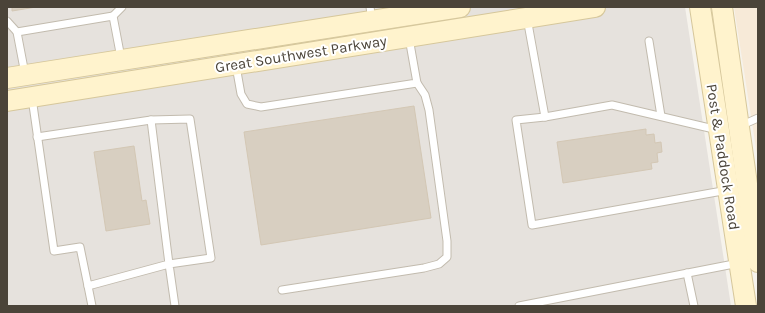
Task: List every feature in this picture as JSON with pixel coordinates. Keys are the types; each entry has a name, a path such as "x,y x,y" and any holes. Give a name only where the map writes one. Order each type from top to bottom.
{"street":[{"name":"Great Southwest Parkway","path":"16,77 275,36 371,14 406,15 438,9 460,7"},
{"name":"Great Southwest Parkway","path":"7,101 147,80 235,64 595,7"},
{"name":"Post & Paddock Road","path":"700,7 728,190 749,263"},
{"name":"Post & Paddock Road","path":"722,7 738,127 749,263 746,306"},
{"path":"406,15 409,36"},
{"path":"16,77 32,98"},
{"path":"719,130 738,127"}],"lane":[{"path":"17,32 113,16 122,7"},
{"path":"113,16 121,60"},
{"path":"526,18 545,117"},
{"path":"7,21 17,32 16,77"},
{"path":"282,290 424,268 438,264 447,257 447,241 429,110 425,95 417,83 409,36"},
{"path":"648,41 661,116"},
{"path":"235,64 241,94 247,104 261,107 417,83"},
{"path":"32,98 54,251 80,247 92,306"},
{"path":"719,130 612,105 545,117 516,120 532,225 728,190"},
{"path":"738,127 758,118"},
{"path":"37,137 151,120 190,119 211,258 169,264 88,286"},
{"path":"151,120 175,306"},
{"path":"519,306 749,263"},
{"path":"687,274 694,306"}],"shaded area":[{"path":"7,7 685,7 731,306 7,306"},
{"path":"734,7 758,7 758,161"}],"building":[{"path":"12,7 36,7 12,11"},
{"path":"414,106 431,218 261,245 244,132"},
{"path":"646,129 646,135 654,134 655,143 661,142 662,152 657,153 658,162 651,163 652,169 563,183 557,142"},
{"path":"134,146 142,201 146,200 150,224 106,231 94,152"}]}
